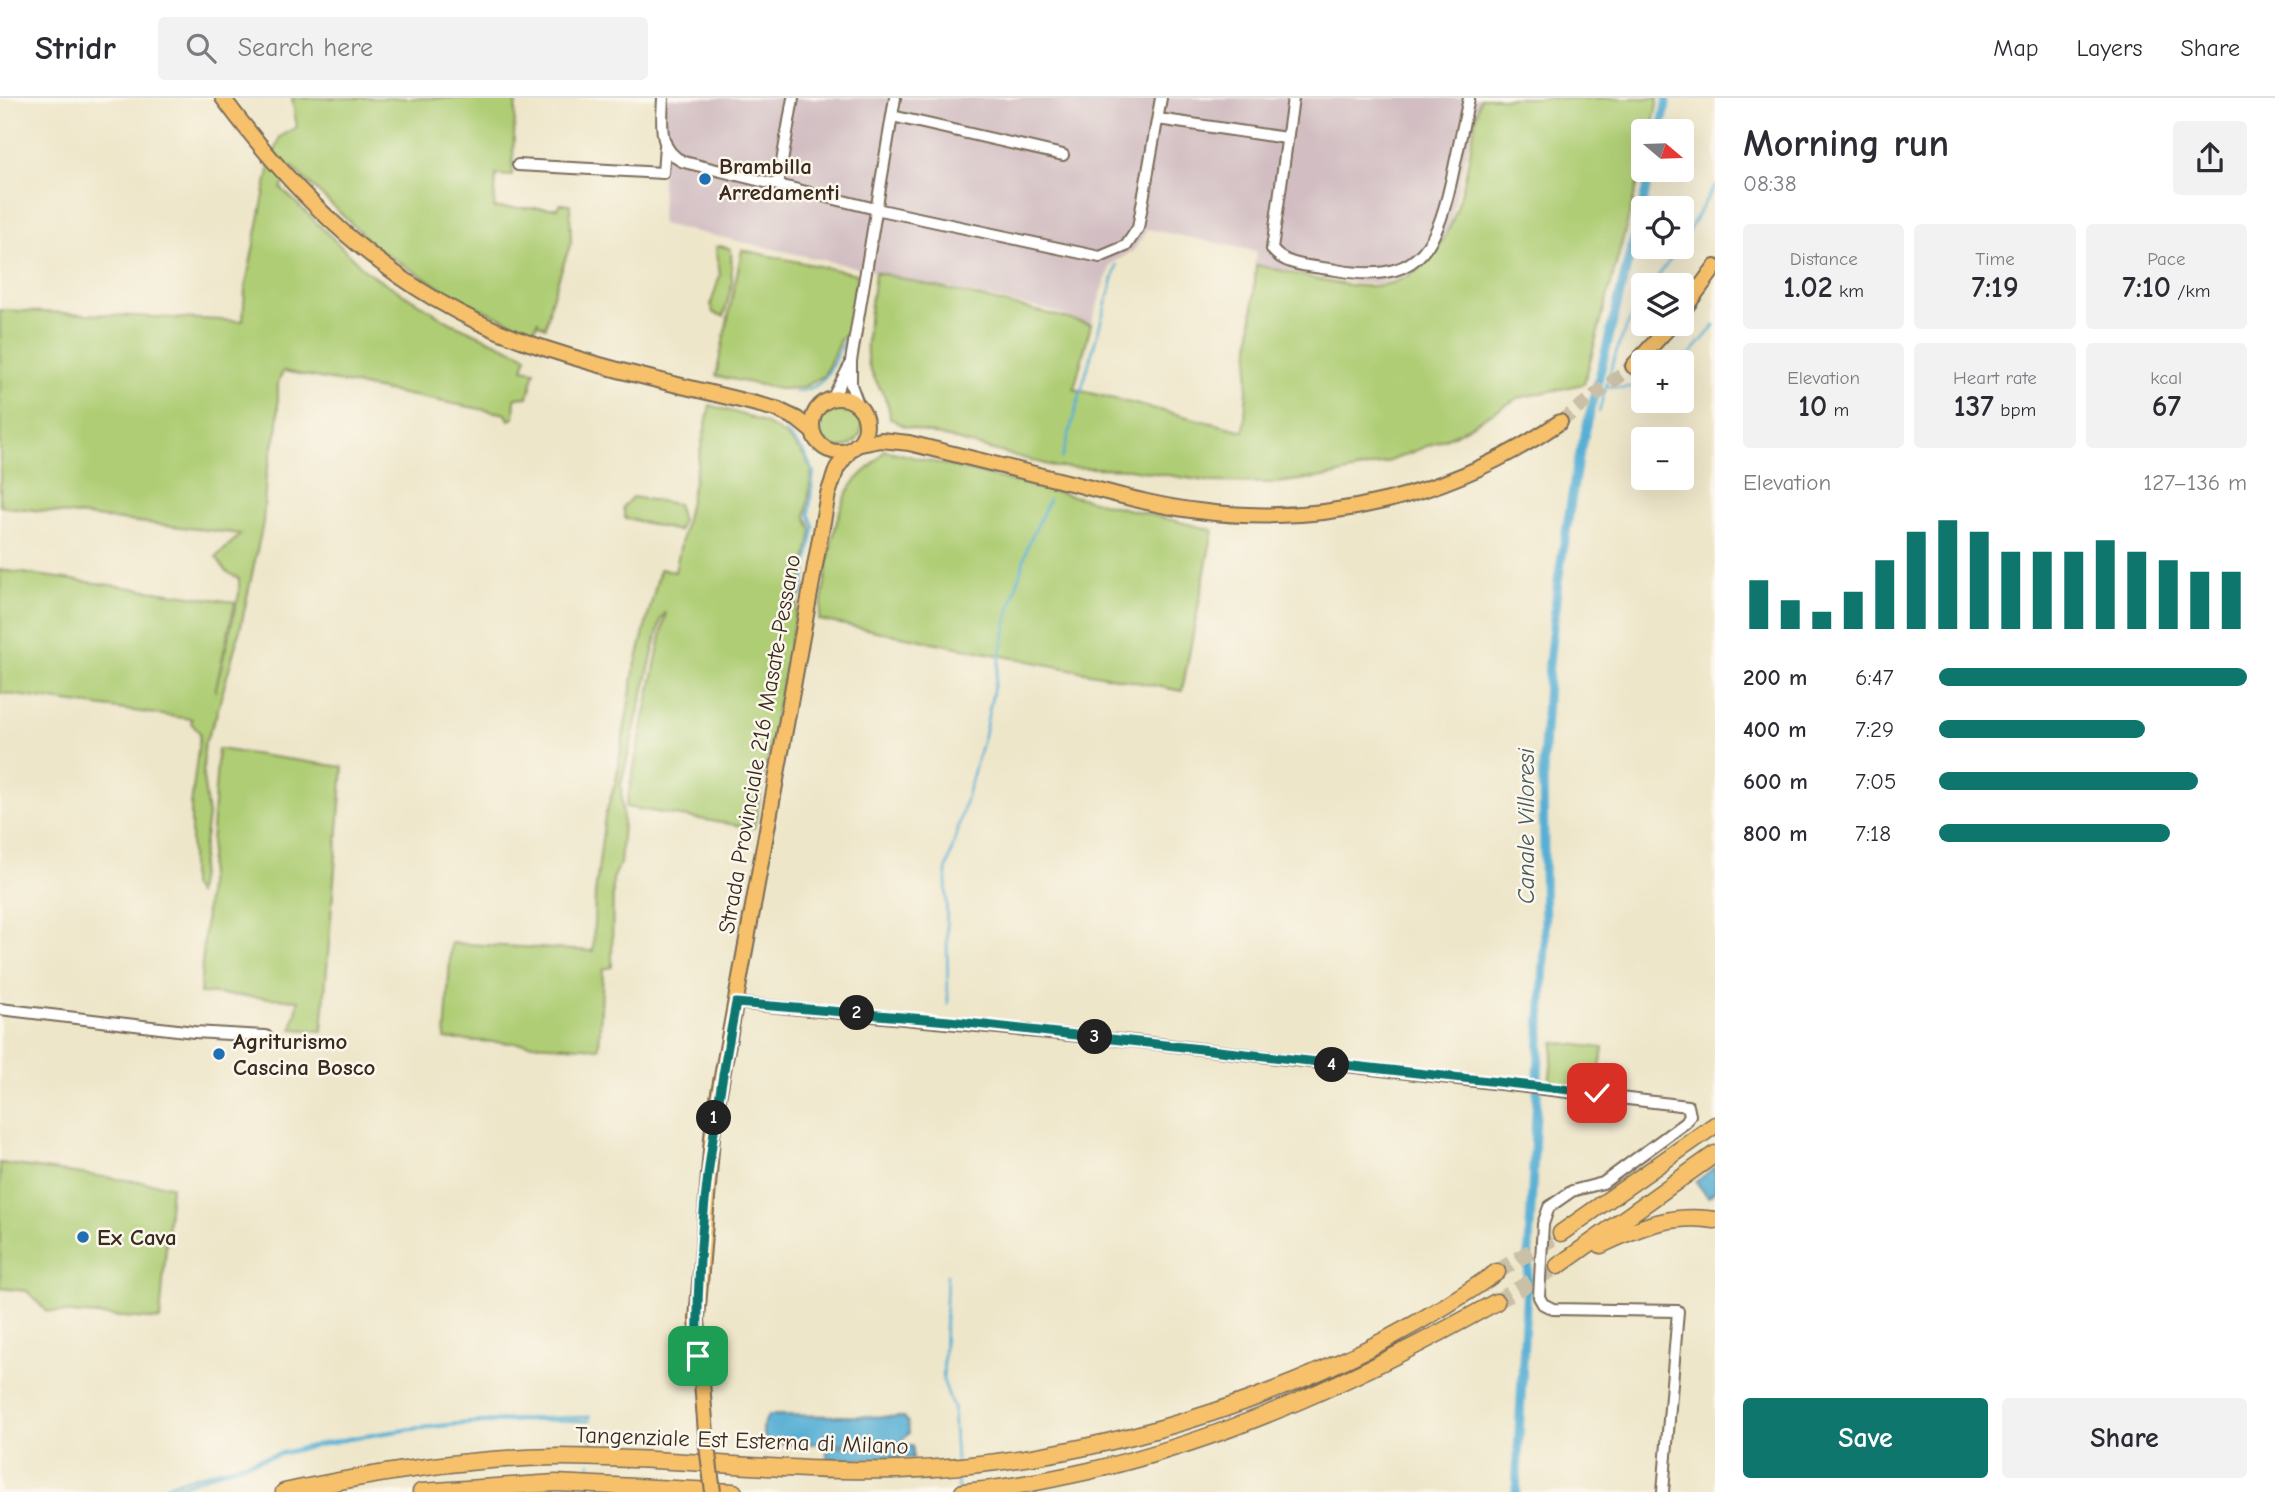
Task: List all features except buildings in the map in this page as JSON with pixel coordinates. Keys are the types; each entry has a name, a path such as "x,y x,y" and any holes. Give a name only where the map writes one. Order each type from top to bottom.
{"highway":[{"path":"1676,1154 1715,1117"},
{"path":"1561,1233 1715,1125"},
{"path":"1715,1154 1558,1266 1652,1223 1681,1218 1715,1220"},
{"name":"Tangenziale Est Esterna di Milano","path":"284,1492 394,1471 503,1459 596,1458 862,1470 982,1465 1032,1457 1156,1429 1285,1384 1409,1325 1497,1272"},
{"path":"963,1492 1083,1472 1227,1431 1346,1382 1496,1302"},
{"path":"421,1492 556,1483 734,1492"}],"main road":[{"path":"223,98 312,206 373,259 430,297 529,343 776,409 797,419 832,451 883,439 1167,506 1217,513 1278,515 1357,507 1436,486 1500,459 1560,422"},
{"path":"1694,295 1713,269"},
{"path":"1648,350 1661,336"},
{"path":"776,409 802,410 827,401 847,399 881,430 909,443"},
{"path":"827,401 813,417 816,437 828,463 828,494"},
{"path":"828,494 838,466 866,429 862,410"},
{"name":"Strada Provinciale 216 Masate-Pessano","path":"713,1492 706,1446 697,1319 710,1148 828,494"}],"street":[{"path":"518,165 663,173 663,98"},
{"path":"778,185 793,98"},
{"path":"862,410 851,385 851,361 895,98"},
{"path":"665,146 684,162 876,209 1094,257 1109,255 1122,248 1139,225 1161,98"},
{"path":"1293,98 1271,237 1274,252 1284,260 1365,275 1383,273 1412,262 1436,235 1443,216 1469,98"},
{"path":"892,116 1063,155"},
{"path":"1158,119 1286,138"},
{"path":"827,401 841,386 851,361"},
{"path":"736,1003 1132,1041 1678,1103 1690,1108 1686,1122 1602,1183 1572,1191 1553,1203 1543,1224 1539,1297 1543,1304 1553,1309 1678,1311 1663,1492"},
{"path":"0,1009 194,1032 266,1036"}],"shaded area":[{"path":"664,98 1479,98 1448,231 1434,253 1409,274 1379,283 1359,283 1255,265 1256,251 1147,229 1133,251 1111,264 1091,324 1056,312 661,224"}],"green space":[{"path":"292,98 516,98 512,176 496,175 494,208 558,208 560,204 570,204 571,242 551,301 546,327 538,324 538,320 534,332 462,300 379,250 292,167 281,188 366,271 451,323 527,356 523,369 535,371 528,397 515,398 514,418 509,420 506,414 283,371 278,383 278,426 266,475 263,523 241,626 216,716 204,745 203,776 208,816 197,894 191,886 191,806 200,733 191,723 192,719 0,693 0,570 235,602 215,692 239,594 239,579 226,571 216,557 241,534 0,506 0,310 243,321 245,289 269,170 280,137 297,127"},
{"path":"1480,98 1658,98 1654,119 1631,119 1631,182 1638,182 1634,196 1631,196 1631,209 1584,384 1518,398 1454,435 1385,463 1331,476 1276,483 1212,482 1129,469 1056,467 904,426 890,418 887,401 871,372 867,347 875,272 1091,324 1074,389 1244,431 1256,265 1359,286 1402,279 1425,264 1442,242 1463,186"},
{"path":"716,247 731,249 732,283 724,316 713,313 711,304 720,275"},
{"path":"742,250 857,274 850,329 840,340 824,376 802,388 780,389 716,376"},
{"path":"839,402 855,409 862,425 855,441 839,448 823,441 816,425 823,409"},
{"path":"710,405 756,420 781,433 793,442 812,470 806,516 812,530 754,828 626,807 666,612 661,619 621,784 623,822 620,864 613,879 612,967 603,969 599,1048 445,1039 451,943 593,951 595,894 605,816 616,781 634,671 660,569 675,572"},
{"path":"884,450 1213,530 1182,691 819,620 830,551 844,499 855,482 877,461"},
{"path":"632,497 677,504 682,521 678,531 625,518 623,507"},
{"path":"218,749 343,767 322,1031 292,1029 299,1000 200,993"},
{"path":"1554,1042 1603,1048 1597,1091 1549,1084"},
{"name":"Ex Cava","path":"0,1163 171,1186 160,1320 46,1311 27,1291 0,1288"}],"water":[{"path":"1715,1167 1715,1191 1708,1197 1696,1182"},
{"path":"769,1415 903,1417 908,1422 909,1433 900,1443 778,1444 766,1440 763,1433"},
{"path":"827,1446 913,1446 913,1458 827,1459"}],"waterway":[{"name":"Canale Villoresi","path":"1663,119 1667,98"},
{"name":"Canale Villoresi","path":"1516,1492 1545,944 1543,768 1549,664 1558,581 1577,465 1648,182"},
{"path":"1694,221 1715,185"},
{"path":"1661,273 1670,259"},
{"path":"1062,458 1117,265"},
{"path":"1599,412 1611,367 1631,319"},
{"path":"1694,350 1715,325"},
{"path":"794,392 817,385 824,378 849,335"},
{"path":"1606,386 1631,387"},
{"path":"785,431 804,452 814,472 809,514 814,527 802,596"},
{"path":"948,1004 946,871 984,735 1009,613 1028,545 1049,500"},
{"path":"947,1275 943,1380 953,1408 956,1461"},
{"path":"151,1492 267,1456 358,1436 496,1420 590,1417"},
{"path":"164,1492 267,1458 373,1436 482,1423 590,1421"},
{"path":"591,1452 592,1431"},
{"path":"590,1463 590,1480"},
{"path":"957,1471 958,1489"}],"tunnel":[{"path":"1560,422 1631,368"},
{"path":"1497,1272 1561,1233"},
{"path":"1496,1302 1558,1266"}],"place":[{"name":"Brambilla Arredamenti","path":"705,179"},
{"name":"Agriturismo Cascina Bosco","path":"219,1054"},
{"name":"Ex Cava","path":"83,1237"}],"route":[{"path":"698,1356 697,1319 710,1148 736,1003 949,1021 1597,1093"}]}
